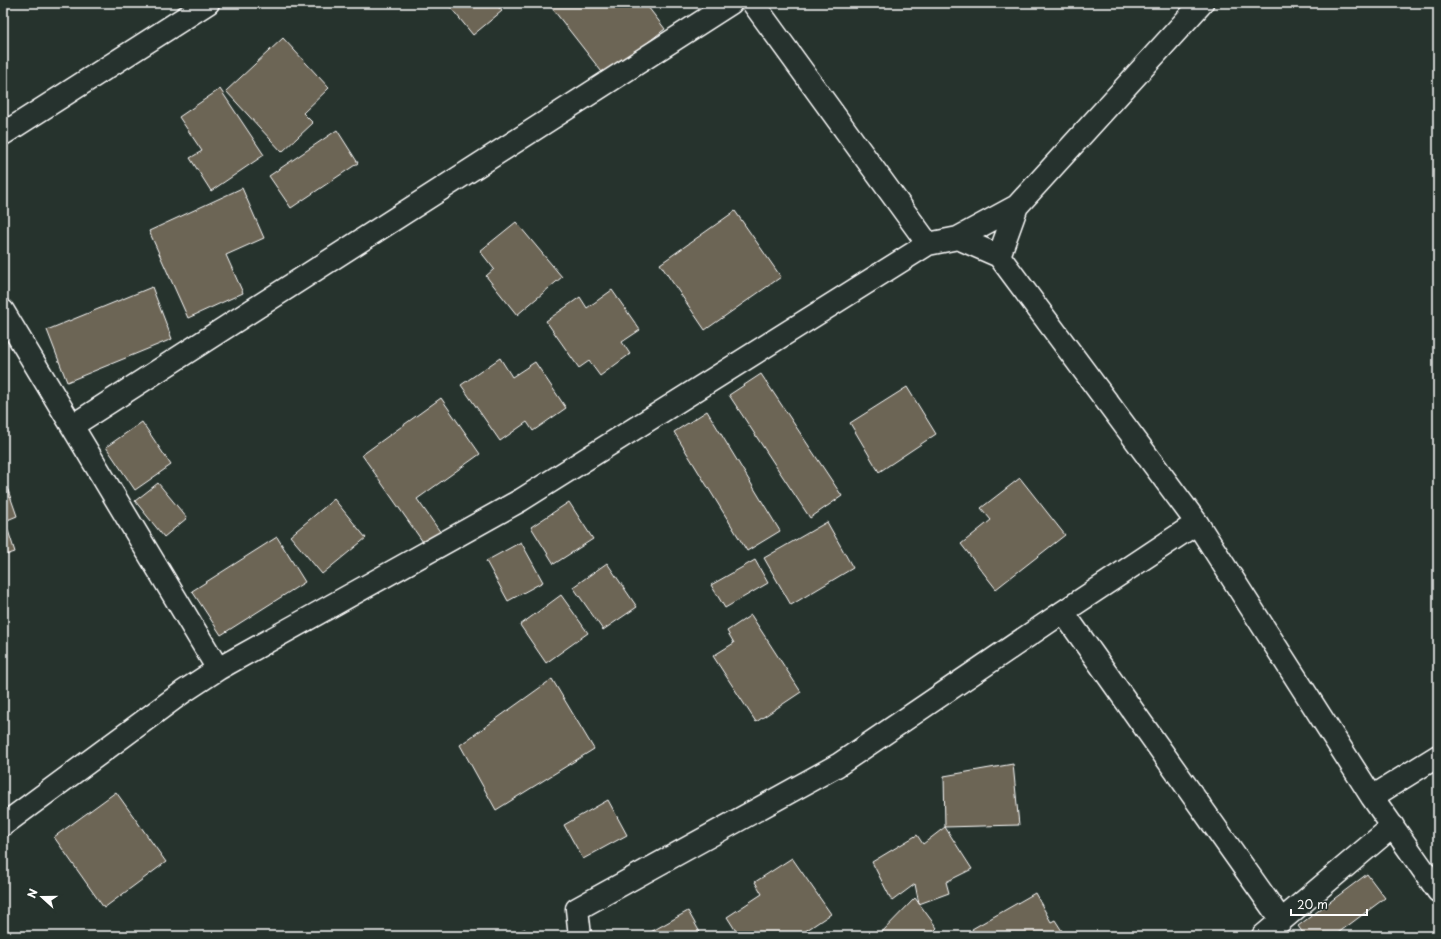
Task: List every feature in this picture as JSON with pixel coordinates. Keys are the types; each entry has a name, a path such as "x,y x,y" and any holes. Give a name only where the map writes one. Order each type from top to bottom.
{"street":[{"path":"3,134 208,3"},
{"path":"72,426 731,3"},
{"path":"753,3 928,244"},
{"path":"3,825 183,692 218,669 521,500 928,244 958,238 1017,206 1202,3"},
{"path":"999,256 1017,206"},
{"path":"958,238 999,256 1197,523 1372,797 1438,891"},
{"path":"3,311 218,669"},
{"path":"580,936 577,909 838,764 1062,612 1197,523"},
{"path":"1062,612 1281,920"},
{"path":"1372,797 1438,756"},
{"path":"1263,936 1393,826"}],"building":[{"path":"447,3 495,3 502,11 473,35"},
{"path":"548,3 645,3 665,29 605,76"},
{"path":"283,38 329,88 303,113 313,123 282,152 226,91"},
{"path":"220,89 264,155 211,191 190,158 202,151 179,117"},
{"path":"337,130 358,163 291,208 269,176"},
{"path":"242,188 264,238 226,255 243,293 188,318 149,231"},
{"path":"735,211 781,277 705,330 660,264"},
{"path":"516,222 562,277 517,315 486,276 494,269 480,251"},
{"path":"152,287 172,339 67,382 47,330"},
{"path":"612,290 640,330 622,342 630,354 600,376 589,361 579,368 546,321 580,297 587,308"},
{"path":"500,358 512,377 535,362 566,408 533,431 527,422 500,441 461,385"},
{"path":"761,374 842,496 810,518 729,395"},
{"path":"907,387 936,434 879,472 850,423"},
{"path":"441,398 480,454 417,499 441,533 425,545 362,455"},
{"path":"707,411 780,531 747,551 674,432"},
{"path":"142,422 171,465 135,490 106,447"},
{"path":"3,476 17,516 5,521 15,552 3,556"},
{"path":"1020,478 1065,535 996,589 961,544 991,520 981,508"},
{"path":"158,483 187,518 164,537 135,501"},
{"path":"334,499 366,538 322,574 290,536"},
{"path":"569,502 593,539 554,564 531,527"},
{"path":"827,522 853,568 791,605 764,558"},
{"path":"277,537 305,582 221,635 192,591"},
{"path":"521,542 543,582 508,601 486,561"},
{"path":"755,560 768,583 725,608 711,585"},
{"path":"607,563 637,607 603,630 573,587"},
{"path":"561,595 588,633 546,663 520,625"},
{"path":"751,615 801,692 756,722 713,656 734,643 727,631"},
{"path":"552,679 594,749 496,810 460,745"},
{"path":"1013,764 1019,825 945,827 944,776"},
{"path":"116,792 166,862 104,908 54,837"},
{"path":"608,800 627,835 583,859 564,825"},
{"path":"945,827 972,869 946,882 949,893 919,904 915,884 892,901 872,862 917,835 923,844"},
{"path":"792,858 831,914 798,936 739,936 727,917 762,894 755,882"},
{"path":"1367,874 1385,898 1334,936 1305,936 1298,926"},
{"path":"1035,893 1051,922 1055,920 1062,931 1053,936 976,936 972,929"},
{"path":"915,898 937,928 929,936 878,936"},
{"path":"688,911 702,936 651,936 649,933"},
{"path":"525,929 527,936 506,936"}]}
